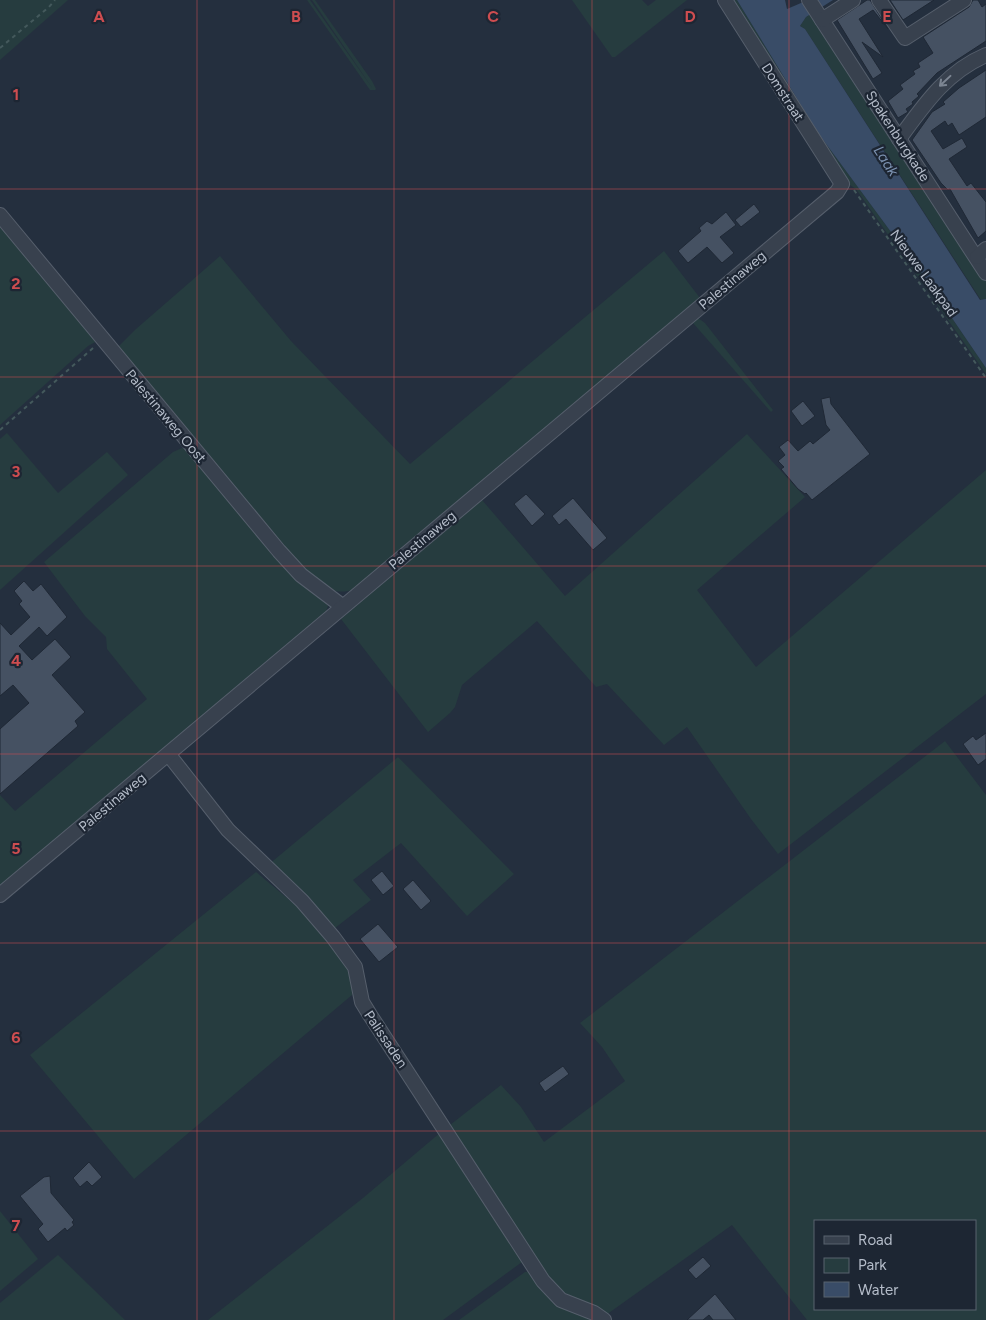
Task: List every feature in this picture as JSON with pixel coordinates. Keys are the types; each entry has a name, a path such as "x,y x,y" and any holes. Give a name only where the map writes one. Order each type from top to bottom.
{"street":[{"name":"Domstraat","path":"725,0 842,184"},
{"name":"Spakenburgkade","path":"809,0 899,139 981,253 986,273"},
{"path":"820,16 853,0"},
{"path":"879,0 905,38 964,0"},
{"path":"899,139 942,83 959,70 986,55"},
{"name":"Palestinaweg","path":"0,895 837,192 842,184"},
{"name":"Palestinaweg Oost","path":"0,215 278,551 301,576 342,606"},
{"name":"Palissaden","path":"169,755 228,830 302,901 350,959 358,977 362,1002 543,1281 561,1300 594,1313 604,1320"}],"path":[{"path":"0,48 49,8 55,0"},
{"name":"Nieuwe Laakpad","path":"842,184 854,191 986,378"},
{"path":"0,430 90,349 104,342"}],"green space":[{"path":"0,0 68,0 0,60"},
{"path":"307,0 310,0 373,89 312,0 315,0 372,81 375,90 370,90"},
{"path":"572,0 642,0 648,6 656,0 687,0 615,57 612,57"},
{"path":"730,0 737,0 818,133 922,274 986,368 986,374 856,189 847,183"},
{"path":"812,13 986,280 986,299 981,300 805,29 800,26 806,17"},
{"path":"0,220 99,340 88,346 0,425"},
{"path":"664,251 700,298 356,589 350,591 333,591 312,581 115,350 136,329 220,256 291,341 410,464"},
{"path":"698,318 705,323 773,410 771,412 693,323"},
{"path":"7,433 58,493 107,452 128,475 0,590 0,439"},
{"path":"747,434 805,497 697,590 756,667 986,470 986,694 778,854 751,819 687,727 664,745 607,684 596,687 537,621 462,685 455,707 428,732 341,619 482,500 565,596"},
{"path":"182,448 187,450 323,600 328,606 326,611 0,887 0,795 15,811 147,699 107,649 106,637 85,616 44,562 173,452"},
{"path":"945,741 986,795 986,1320 807,1320 732,1225 606,1315 556,1288 450,1125 501,1085 521,1107 544,1142 625,1081 602,1047 580,1023"},
{"path":"398,757 514,874 467,916 401,843 353,880 371,900 335,928 268,865"},
{"path":"256,872 298,907 343,953 352,968 356,981 352,995 134,1179 30,1055"},
{"path":"441,1132 522,1262 443,1320 208,1320 363,1198"},
{"path":"0,1211 38,1259 0,1291"},
{"path":"58,1255 125,1320 0,1320 0,1303"},
{"path":"525,1272 528,1272 554,1303 594,1320 459,1320"}],"water":[{"name":"Laak","path":"737,0 785,0 787,9 808,0 833,0 806,17 800,26 805,29 980,300 986,299 986,368 922,274 818,133"}],"building":[{"path":"867,0 870,0 888,29 873,10 859,19 883,57 862,42 882,73 873,79 837,20"},
{"path":"890,0 934,0 903,20"},
{"path":"973,0 978,0 982,7 986,4 986,41 937,73 917,94 919,96 906,109 908,112 898,118 888,101 903,89 900,85 915,74 913,71 920,67 918,63 933,53 923,37 969,7"},
{"path":"986,70 986,117 959,135 952,123 948,126 945,121 931,131 943,149 962,138 967,147 949,159 967,186 971,183 986,202 986,231 978,238 950,189 948,190 941,183 912,140 932,112 945,104 943,102 959,88"},
{"path":"754,204 760,212 741,227 735,220"},
{"path":"726,212 736,225 720,237 734,253 722,263 707,247 688,263 678,251 701,231 699,228 707,221 712,224"},
{"path":"830,397 831,404 870,454 812,500 806,493 798,489 781,469 784,467 778,461 785,455 779,447 788,440 798,451 810,441 813,444 830,430 826,425 821,399"},
{"path":"803,401 815,416 802,426 791,411"},
{"path":"526,494 545,514 532,526 514,504"},
{"path":"573,498 607,538 593,550 566,519 559,525 552,516"},
{"path":"24,581 33,591 41,584 67,617 47,636 39,627 19,646 32,660 55,639 71,657 52,675 85,712 75,721 78,726 0,794 0,729 29,703 13,685 0,696 0,623 11,635 30,617 19,604 22,601 14,591"},
{"path":"986,733 986,759 978,765 963,744 973,736 976,740"},
{"path":"382,871 394,886 383,895 371,880"},
{"path":"413,880 431,901 421,910 403,889"},
{"path":"378,924 398,947 379,962 360,939"},
{"path":"563,1066 569,1074 545,1092 539,1083"},
{"path":"89,1162 102,1177 92,1186 87,1181 80,1187 73,1178"},
{"path":"50,1176 51,1193 74,1220 72,1222 74,1225 67,1231 65,1228 48,1242 38,1229 43,1224 20,1196 44,1177"},
{"path":"703,1257 711,1266 696,1279 688,1270"},
{"path":"715,1294 736,1320 713,1320 709,1315 703,1320 687,1320"}]}
